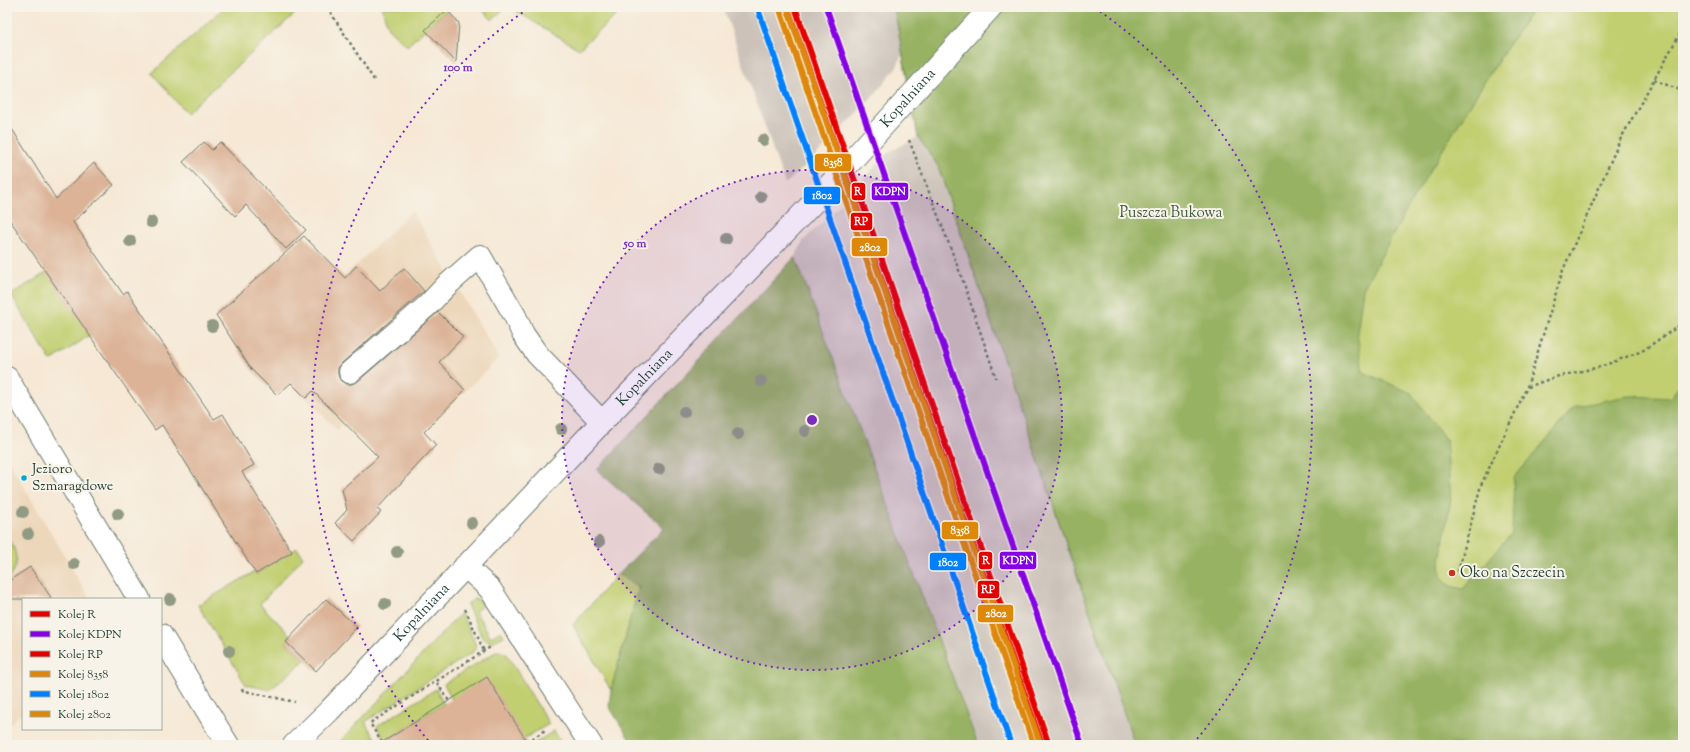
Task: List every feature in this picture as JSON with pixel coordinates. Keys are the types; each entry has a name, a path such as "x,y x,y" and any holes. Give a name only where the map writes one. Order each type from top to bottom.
{"street":[{"name":"Kopalniana","path":"294,745 334,706 602,422 814,202 992,7"},
{"path":"350,372 428,305 446,286 480,256 515,316 523,334 537,354 602,422"},
{"path":"7,378 138,598"},
{"path":"465,566 490,589 591,745"},
{"path":"162,637 228,745"}],"path":[{"path":"327,7 374,80"},
{"path":"1458,572 1481,485 1527,388 1562,270 1620,140 1683,28"},
{"path":"1654,80 1683,91"},
{"path":"897,110 962,278 996,378"},
{"path":"1527,388 1555,377 1600,367 1642,351 1683,323"},
{"path":"444,589 464,609 484,651"},
{"path":"382,743 370,723 495,644"},
{"path":"437,682 449,701"},
{"path":"241,690 302,704"},
{"path":"527,742 550,727"}],"shaded area":[{"path":"723,7 894,7 902,54 897,66 871,99 811,161 785,184"},
{"path":"918,137 938,166 1135,745 978,745 795,257 804,240 830,215 889,152"},
{"path":"412,211 499,358 404,450 343,421 337,430 276,367 310,310"},
{"path":"7,458 89,598 22,598 22,713 7,727"}],"green space":[{"path":"225,7 298,7 300,9 186,113 152,73"},
{"path":"382,7 450,7 407,46 388,28"},
{"path":"480,7 506,7 492,20"},
{"path":"509,7 625,7 579,49"},
{"name":"Puszcza Bukowa","path":"894,7 1683,7 1683,745 1135,745 938,166 918,137"},
{"name":"Puszcza Bukowa","path":"894,7 1534,7 1485,81 1415,195 1363,289 1357,333 1363,372 1411,393 1446,440 1451,499 1440,560 1441,576 1450,586 1463,589 1512,533 1514,478 1574,407 1627,396 1670,398 1683,381 1683,745 1135,745 938,166 918,137"},
{"path":"795,257 978,745 633,745 609,706 611,690 639,587 618,574 664,528 597,470"},
{"path":"47,272 90,335 51,361 11,295"},
{"path":"7,538 14,548 16,559 14,570 7,580"},
{"path":"297,548 303,557 260,604 291,636 286,643 305,660 270,690 246,685 198,605 254,572 256,574"},
{"path":"618,574 639,587 611,690 573,625"},
{"path":"474,599 480,600 484,605 475,611 491,637 501,631 504,636 492,642 483,639 467,605"},
{"path":"461,613 475,643 476,648 473,652 365,722 379,745 337,745"},
{"path":"497,651 506,653 549,724 525,738 452,699 444,684"},
{"path":"436,689 444,704 385,741 377,726"},
{"path":"554,731 563,745 532,745"}],"building":[{"path":"447,10 459,23 456,62 425,30"},
{"path":"7,121 56,199 94,163 114,185 73,222 123,294 127,291 214,419 223,414 254,465 242,472 292,552 256,574 162,425 155,430 7,216"},
{"path":"204,142 212,150 220,142 306,230 286,249 246,205 235,216 183,162"},
{"path":"304,236 345,278 356,266 380,291 404,268 424,291 342,363 338,368 338,374 340,380 346,384 352,384 358,381 438,312 463,337 439,362 465,390 424,432 436,445 377,509 381,512 354,541 335,523 347,510 342,489 378,457 313,391 306,398 291,383 277,395 251,369 216,315"},
{"path":"30,567 51,598 7,599 7,582"},
{"path":"326,599 357,627 316,671 286,642"},
{"path":"487,677 529,745 378,745 444,704"}],"rail line":[{"name":"8358","path":"779,7 1033,743"},
{"name":"2802","path":"787,7 1039,740"},
{"name":"R","path":"795,7 1049,745"},
{"name":"KDPN","path":"826,7 1082,745"},
{"name":"RP","path":"788,9 1042,745"},
{"name":"1802","path":"759,12 1011,745"}],"place":[{"name":"Jezioro Szmaragdowe","path":"24,478"},
{"name":"Oko na Szczecin","path":"1452,573"}]}
